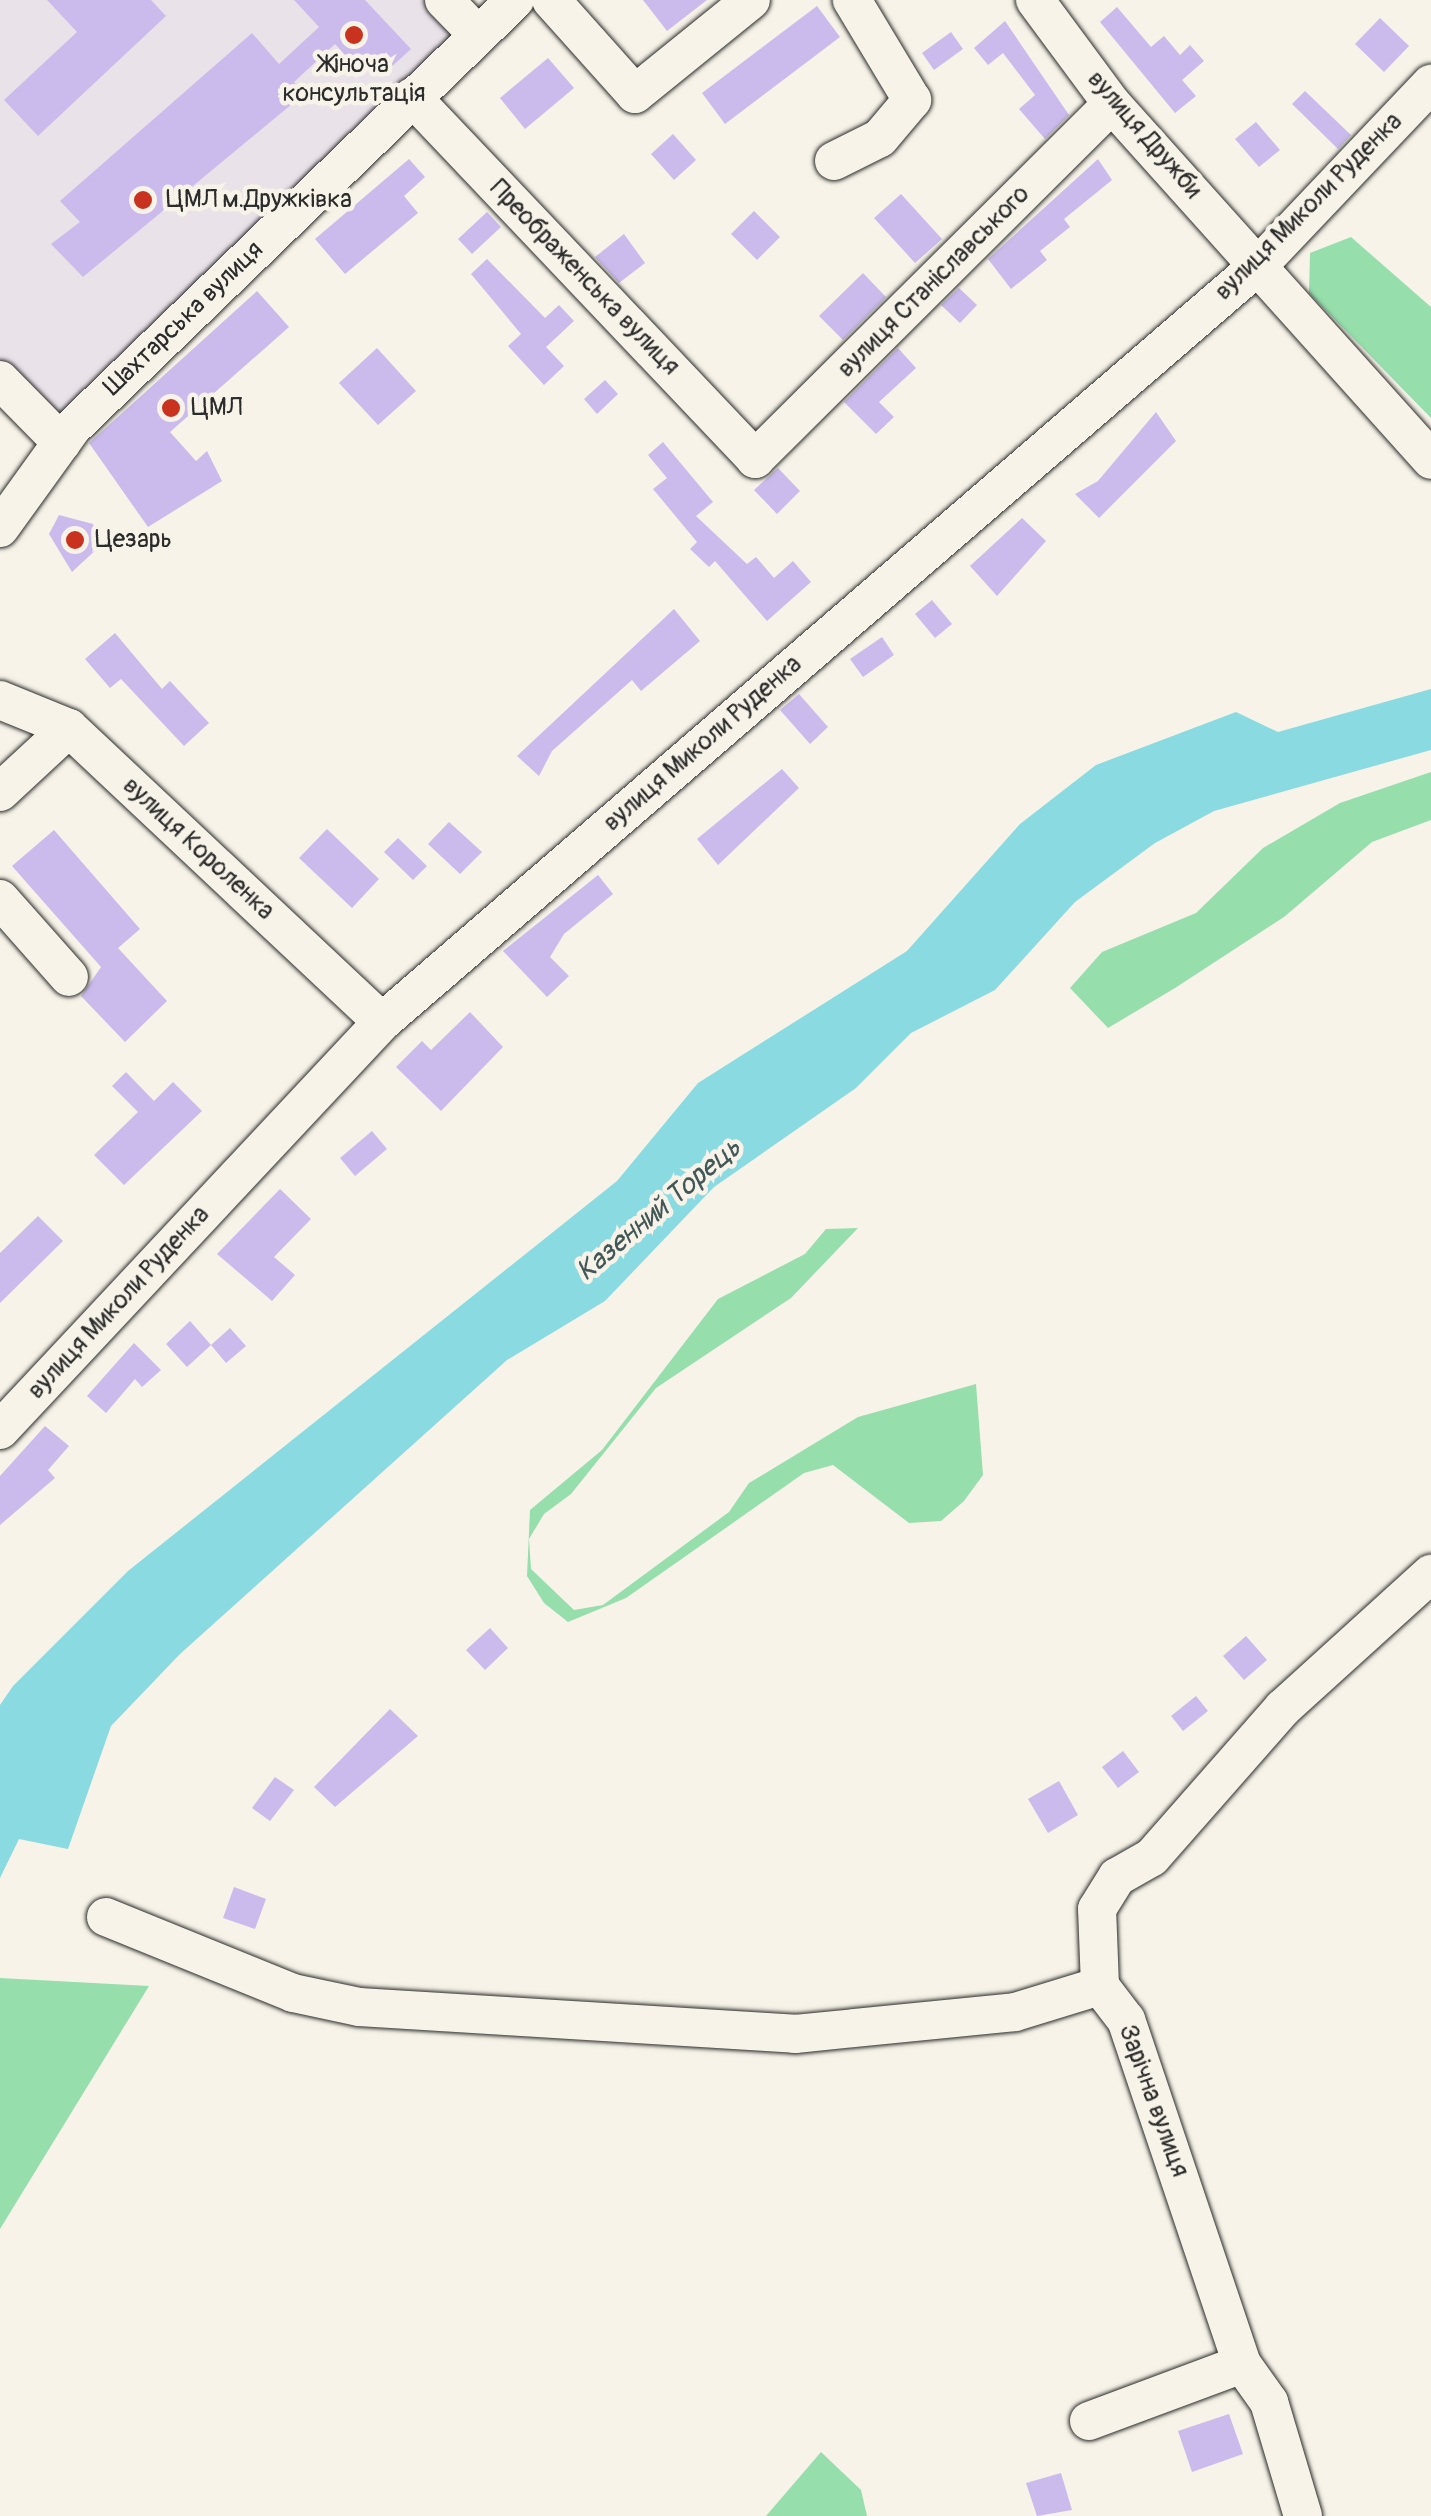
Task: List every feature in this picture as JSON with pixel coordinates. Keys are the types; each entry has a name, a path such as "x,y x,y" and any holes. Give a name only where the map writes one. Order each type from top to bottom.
{"street":[{"path":"444,0 478,35"},
{"name":"Шахтарська вулиця","path":"0,528 62,443 515,0"},
{"path":"551,0 635,94 751,0"},
{"path":"834,161 880,138 912,100 852,0"},
{"name":"вулиця Дружби","path":"1034,0 1112,104 1431,460"},
{"name":"вулиця Миколи Руденка","path":"0,1430 382,1022 1259,265 1431,84"},
{"name":"Преображенська вулиця","path":"412,97 756,459"},
{"name":"вулиця Станіславського","path":"756,459 1112,104"},
{"path":"0,380 62,443"},
{"name":"вулиця Короленка","path":"0,700 68,728 382,1022"},
{"path":"0,792 68,728"},
{"path":"0,899 68,977"},
{"path":"106,1916 293,1993 397,2010 795,2034 1015,2012 1100,1986 1098,1910 1117,1877 1152,1857 1283,1708 1431,1574"},
{"name":"Зарічна вулиця","path":"1100,1986 1126,2020 1242,2364 1269,2402 1304,2516"},
{"path":"1090,2421 1242,2364"}],"shaded area":[{"name":"ЦМЛ м.Дружківка","path":"0,0 423,0 457,35 58,422 0,366"}],"green space":[{"path":"1351,237 1431,307 1431,418 1309,293 1310,253"},
{"path":"1431,772 1431,820 1372,842 1284,917 1175,988 1108,1028 1070,988 1102,952 1196,913 1263,848 1340,803"},
{"path":"858,1228 791,1298 656,1388 571,1494 544,1514 529,1539 531,1569 574,1610 603,1605 729,1512 749,1483 858,1417 976,1384 983,1475 964,1501 941,1521 909,1523 833,1465 804,1473 626,1598 568,1622 544,1603 527,1576 530,1510 602,1450 718,1299 805,1254 826,1229"},
{"path":"0,1978 149,1986 0,2229"},
{"path":"821,2452 861,2490 867,2516 766,2516"}],"water":[{"name":"Казенний Торець","path":"1431,689 1431,750 1214,811 1155,843 1075,902 995,990 911,1033 856,1088 714,1187 605,1301 507,1360 180,1654 111,1726 68,1849 19,1839 0,1878 0,1705 13,1686 128,1571 617,1181 698,1083 907,951 1020,824 1096,765 1236,712 1278,732"}],"building":[{"path":"47,0 151,0 166,16 38,136 4,100 77,32"},
{"path":"294,0 365,0 411,49 387,71 374,56 359,70 335,44 294,82 304,94 83,277 51,244 80,222 60,201 252,33 279,64 319,27"},
{"path":"643,0 707,0 667,31"},
{"path":"817,6 840,37 725,124 702,93"},
{"path":"1117,7 1151,47 1164,36 1180,55 1190,45 1204,61 1182,80 1196,96 1175,113 1100,22"},
{"path":"1380,18 1409,46 1384,72 1355,44"},
{"path":"1005,21 1069,115 1045,139 1019,109 1035,95 1003,53 988,65 974,48"},
{"path":"951,32 963,49 934,70 922,53"},
{"path":"548,58 574,88 525,129 500,98"},
{"path":"1305,91 1351,135 1338,149 1292,104"},
{"path":"1256,122 1280,150 1259,167 1235,139"},
{"path":"673,134 696,160 674,180 651,154"},
{"path":"409,159 425,177 404,196 418,213 345,274 315,239"},
{"path":"1098,159 1112,180 1064,219 1070,227 1040,251 1047,260 1011,289 988,259"},
{"path":"901,194 942,239 915,263 874,218"},
{"path":"754,211 780,237 757,260 731,234"},
{"path":"487,212 501,227 472,254 458,239"},
{"path":"624,234 645,263 619,283 595,257"},
{"path":"487,259 545,318 559,305 574,321 546,347 564,366 544,385 508,346 521,334 471,274"},
{"path":"863,273 886,297 843,340 819,316"},
{"path":"959,288 977,305 960,323 941,305"},
{"name":"ЦМЛ","path":"257,291 289,327 170,432 196,461 207,451 222,481 148,527 89,443"},
{"path":"377,348 416,391 378,425 339,383"},
{"path":"898,348 916,368 879,402 894,417 876,434 844,402"},
{"path":"605,380 618,394 597,414 584,399"},
{"path":"1156,412 1176,441 1099,518 1075,494 1098,481"},
{"path":"663,442 713,502 696,516 747,564 756,557 774,578 793,561 811,582 767,621 715,561 709,567 690,549 697,542 653,489 667,478 648,455"},
{"path":"778,468 800,491 777,514 754,490"},
{"name":"Цезарь","path":"59,515 93,524 100,546 72,572 49,534"},
{"path":"1022,518 1046,541 997,596 970,566"},
{"path":"932,600 952,624 935,638 915,614"},
{"path":"674,609 700,641 641,691 632,680 552,751 539,776 517,756"},
{"path":"115,633 162,689 170,681 209,723 184,746 121,679 110,688 85,659"},
{"path":"882,637 894,655 863,677 850,659"},
{"path":"799,694 828,727 810,744 780,710"},
{"path":"782,769 799,788 718,865 697,839"},
{"path":"449,822 482,852 460,874 428,844"},
{"path":"327,829 379,879 352,908 299,858"},
{"path":"54,830 140,929 118,948 167,1001 125,1042 81,996 101,967 12,866"},
{"path":"398,838 427,866 413,880 384,852"},
{"path":"598,875 613,894 564,934 550,957 569,976 547,997 503,951"},
{"path":"470,1012 503,1047 441,1111 396,1067 422,1041 431,1050"},
{"path":"126,1072 154,1101 173,1082 202,1111 124,1185 94,1155 138,1112 112,1086"},
{"path":"372,1131 387,1149 355,1176 340,1158"},
{"path":"280,1189 311,1219 274,1257 295,1275 272,1301 217,1254"},
{"path":"38,1216 63,1241 0,1303 0,1253"},
{"path":"190,1321 211,1345 187,1367 166,1344"},
{"path":"230,1328 246,1346 226,1363 211,1345"},
{"path":"134,1343 161,1370 142,1387 135,1379 106,1413 87,1396"},
{"path":"45,1426 69,1446 48,1470 55,1478 0,1525 0,1476"},
{"path":"490,1628 508,1648 485,1670 466,1650"},
{"path":"1246,1636 1267,1660 1244,1680 1223,1656"},
{"path":"1196,1696 1208,1711 1183,1731 1171,1716"},
{"path":"390,1709 418,1736 335,1807 314,1787"},
{"path":"1123,1751 1139,1772 1118,1788 1102,1767"},
{"path":"275,1777 294,1790 270,1821 252,1808"},
{"path":"1059,1781 1078,1815 1048,1833 1028,1799"},
{"path":"234,1887 266,1899 255,1929 223,1918"},
{"path":"1229,2414 1243,2454 1192,2472 1178,2431"},
{"path":"1061,2473 1072,2510 1037,2516 1026,2483"}],"place":[{"name":"Жіноча консультація","path":"354,35"},
{"name":"ЦМЛ м.Дружківка","path":"143,200"},
{"name":"ЦМЛ","path":"171,408"},
{"name":"Цезарь","path":"75,540"}]}
